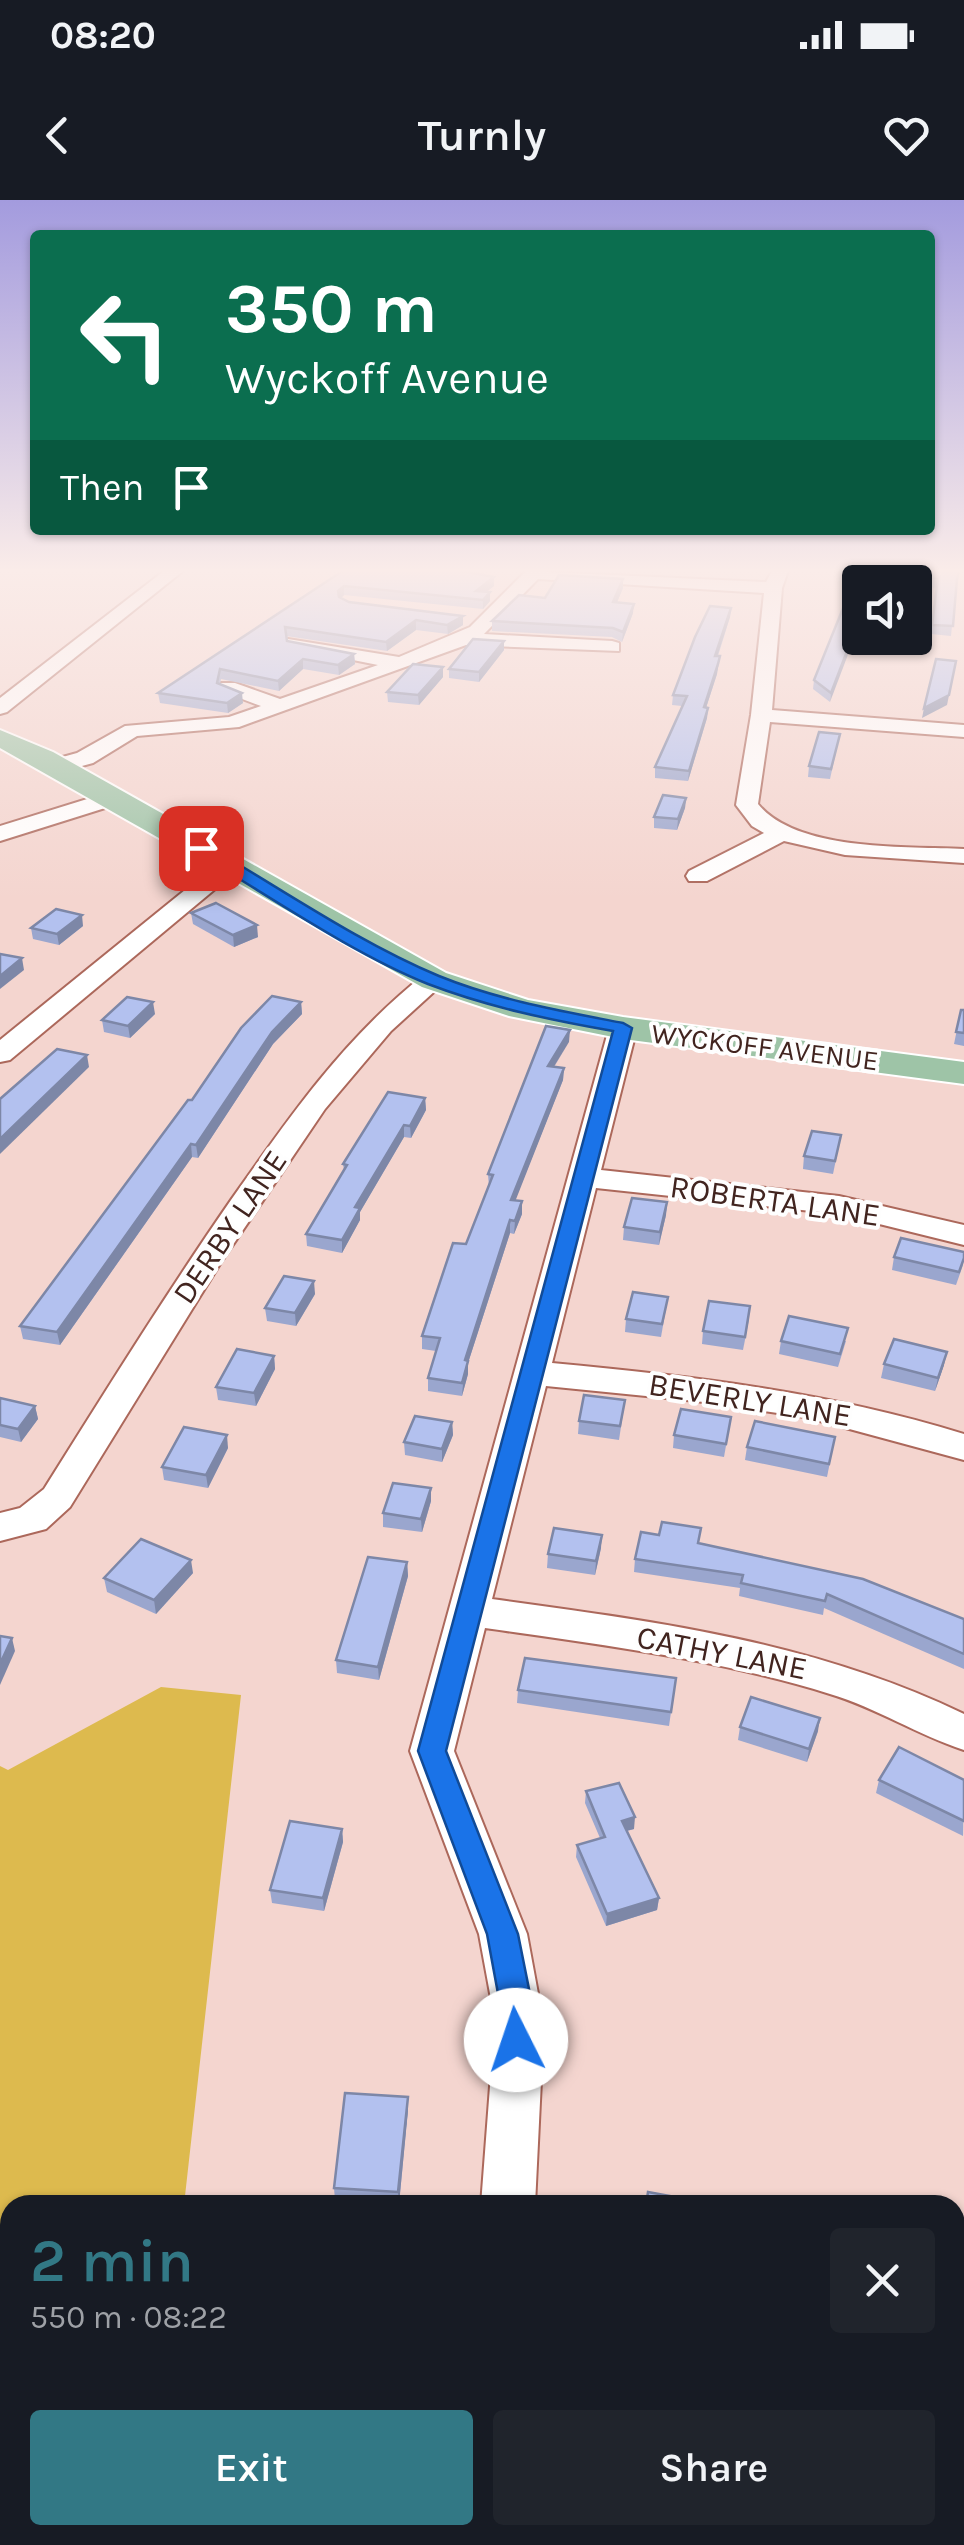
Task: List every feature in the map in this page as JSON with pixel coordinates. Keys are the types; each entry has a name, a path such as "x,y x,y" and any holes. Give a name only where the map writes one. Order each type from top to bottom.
{"main road":[{"name":"WYCKOFF AVENUE","path":"0,738 44,759 434,980 521,1009 623,1028 964,1073"}],"street":[{"path":"0,708 35,680"},
{"path":"44,759 86,758 132,730 162,725 220,726 351,680"},
{"path":"765,680 747,805 757,821 780,834 815,843 964,856"},
{"path":"228,686 280,706"},
{"path":"761,715 964,731"},
{"path":"0,834 113,798"},
{"path":"698,876 780,834"},
{"path":"0,1054 230,865"},
{"name":"DERBY LANE","path":"0,1527 32,1520 57,1498 188,1288 291,1135 351,1053 389,1014 434,980"},
{"path":"509,2195 517,2060 516,2019 503,1934 432,1751 623,1028"},
{"name":"ROBERTA LANE","path":"584,1177 840,1205 964,1235"},
{"name":"BEVERLY LANE","path":"532,1374 697,1388 780,1400 872,1419 964,1447"},
{"name":"CATHY LANE","path":"469,1611 748,1652 876,1691 964,1733"}],"shaded area":[{"path":"161,1687 241,1695 185,2195 0,2195 0,1766 8,1770"}],"building":[{"path":"177,680 218,680 242,693 227,703 158,693"},
{"path":"398,680 431,680 418,695 387,692"},
{"path":"679,680 712,680 689,771 655,767 687,696 673,695"},
{"path":"815,680 836,680 831,693"},
{"path":"931,680 952,680 949,695 924,708"},
{"path":"819,732 840,734 831,769 809,766"},
{"path":"663,795 686,798 678,819 654,817"},
{"path":"216,903 257,925 233,935 191,913"},
{"path":"56,909 82,915 57,934 31,928"},
{"path":"0,954 22,958 0,976"},
{"path":"272,996 301,1002 272,1032 196,1145 191,1144 57,1332 20,1326 188,1100 192,1100 241,1028"},
{"path":"127,997 153,1002 128,1026 102,1020"},
{"path":"964,1010 964,1033 956,1032"},
{"path":"546,1026 570,1030 548,1066 564,1068 511,1200 522,1201 515,1221 510,1220 465,1360 468,1361 462,1383 428,1378 440,1338 422,1336 453,1243 466,1244 493,1175 488,1174"},
{"path":"57,1049 87,1055 0,1139 0,1099"},
{"path":"388,1092 425,1098 410,1126 404,1125 355,1207 360,1208 342,1240 306,1234 347,1165 343,1164"},
{"path":"812,1131 841,1135 835,1161 804,1156"},
{"path":"632,1198 667,1202 660,1232 624,1227"},
{"path":"901,1238 964,1252 959,1272 894,1257"},
{"path":"284,1276 314,1281 295,1313 265,1308"},
{"path":"633,1292 668,1297 662,1324 626,1319"},
{"path":"709,1301 750,1306 745,1337 703,1331"},
{"path":"789,1316 848,1328 840,1354 781,1341"},
{"path":"894,1339 947,1352 938,1378 884,1364"},
{"path":"237,1349 274,1356 254,1393 216,1387"},
{"path":"584,1395 625,1400 620,1426 579,1421"},
{"path":"0,1398 35,1406 18,1429 0,1425"},
{"path":"681,1409 731,1417 726,1444 674,1435"},
{"path":"415,1416 452,1422 442,1449 404,1442"},
{"path":"755,1421 835,1437 829,1464 747,1447"},
{"path":"184,1427 227,1435 206,1475 162,1467"},
{"path":"393,1483 431,1488 421,1519 383,1513"},
{"path":"662,1522 701,1528 698,1543 863,1579 964,1619 964,1654 827,1594 825,1601 741,1583 743,1575 635,1559 641,1532 659,1535"},
{"path":"554,1528 602,1535 596,1561 548,1554"},
{"path":"141,1539 191,1560 154,1600 104,1578"},
{"path":"368,1557 407,1562 378,1667 336,1660"},
{"path":"0,1636 12,1638 0,1664"},
{"path":"525,1658 676,1678 671,1712 518,1690"},
{"path":"751,1697 820,1718 809,1749 740,1727"},
{"path":"899,1747 964,1780 964,1821 879,1780"},
{"path":"619,1783 635,1817 622,1821 659,1898 607,1914 577,1845 605,1837 586,1791"},
{"path":"290,1821 342,1829 323,1898 270,1890"},
{"path":"345,2093 408,2097 398,2192 334,2188"}],"route":[{"path":"201,848 434,980 521,1009 623,1028 432,1751 503,1934 515,1999 516,2040"}]}
